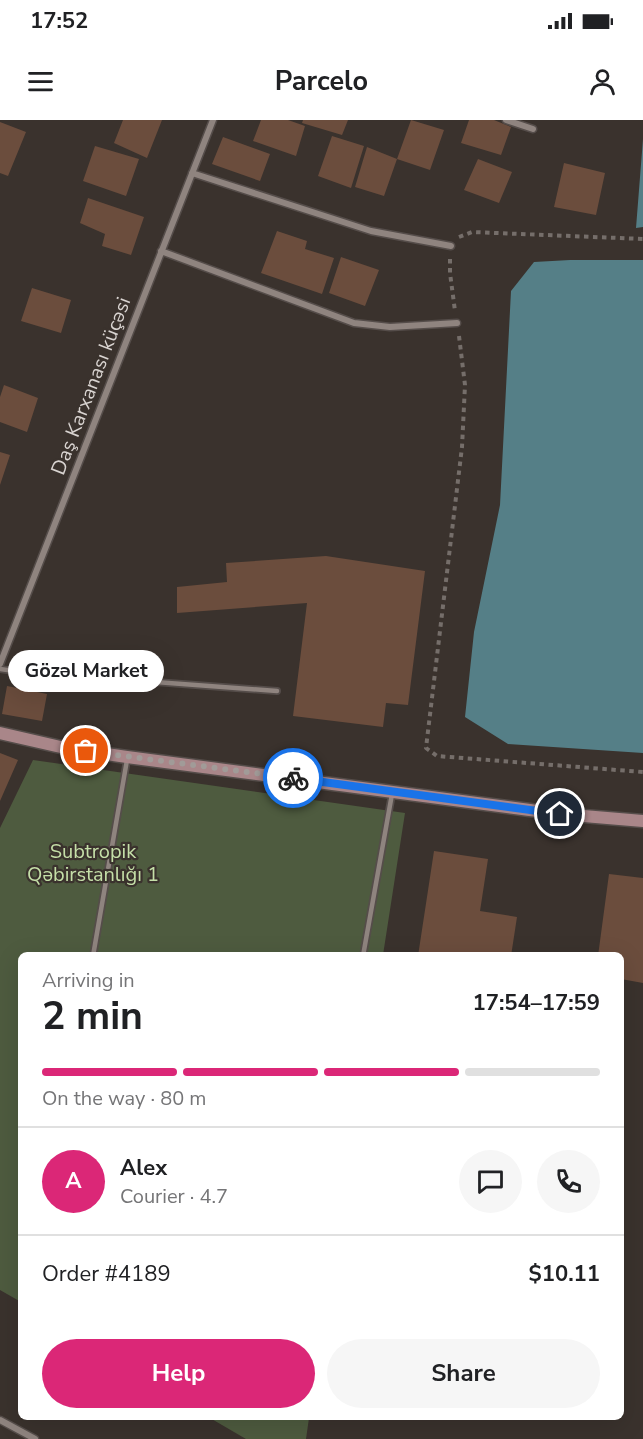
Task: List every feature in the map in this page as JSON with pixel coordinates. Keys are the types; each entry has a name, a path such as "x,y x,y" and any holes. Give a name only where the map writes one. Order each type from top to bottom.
{"street":[{"name":"Daş Karxanası küçəsi","path":"0,664 213,120"},
{"path":"506,120 533,129"},
{"path":"192,173 371,231 451,246"},
{"path":"161,251 354,323 390,327 457,323"},
{"path":"0,732 65,748 127,757 560,814 643,821"},
{"path":"0,1420 35,1439"}],"lane":[{"path":"0,669 277,690"},
{"path":"94,952 127,757"},
{"path":"364,952 392,791"}],"path":[{"path":"643,239 472,232 458,237 451,246 450,273 465,385 462,447 426,748 436,756 643,772"}],"green space":[{"name":"Subtropik Qəbirstanlığı 1","path":"33,760 405,813 383,952 18,952 18,1300 0,1290 0,828"},
{"path":"213,1420 309,1420 306,1439 246,1439"}],"water":[{"path":"643,139 643,227 636,228"},
{"path":"643,260 643,753 508,744 465,717 474,632 500,505 511,291 534,262"}],"building":[{"path":"123,120 162,120 147,158 114,143"},
{"path":"261,120 288,120 305,126 296,156 253,141"},
{"path":"303,120 348,120 342,135 302,123"},
{"path":"411,120 444,130 430,170 397,159"},
{"path":"469,120 494,120 511,127 501,155 461,143"},
{"path":"0,122 26,132 8,176 0,173"},
{"path":"332,136 364,146 351,188 318,176"},
{"path":"223,137 270,154 260,181 212,164"},
{"path":"95,146 139,159 126,196 83,181"},
{"path":"367,147 397,159 384,196 355,187"},
{"path":"478,159 512,172 499,203 464,190"},
{"path":"564,163 605,173 596,215 554,207"},
{"path":"88,198 144,217 131,255 102,246 105,234 80,223"},
{"path":"277,231 307,241 305,249 334,258 322,294 261,273"},
{"path":"341,257 379,270 365,306 329,293"},
{"path":"32,288 71,300 61,333 21,321"},
{"path":"4,385 38,398 27,432 0,422 0,397"},
{"path":"0,452 10,455 0,485"},
{"path":"326,556 425,571 408,705 386,703 383,727 293,716 307,603 177,613 177,587 227,582 226,563"},
{"path":"7,686 47,694 42,721 2,714"},
{"path":"0,753 18,760 0,801"},
{"path":"434,851 488,859 480,911 517,917 512,952 419,952"},
{"path":"609,874 643,878 643,983 624,980 624,952 599,952"}],"way so far":[{"path":"86,751 293,778"}],"place":[{"name":"Gözəl Market","path":"86,751"}],"route":[{"path":"293,778 560,814"}]}
